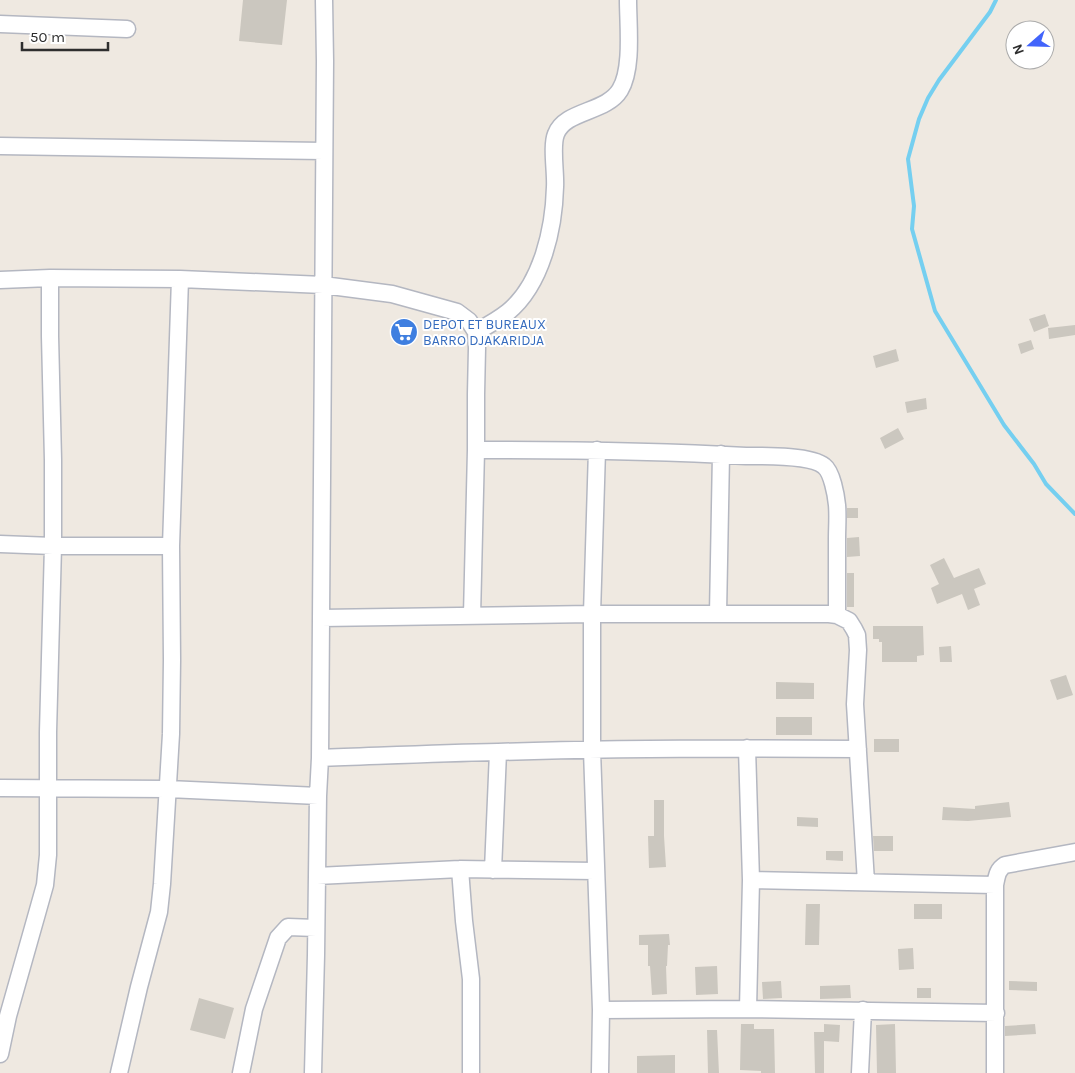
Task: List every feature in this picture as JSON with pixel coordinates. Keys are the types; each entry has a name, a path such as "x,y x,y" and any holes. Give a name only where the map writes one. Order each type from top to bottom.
{"street":[{"path":"313,1073 320,758 324,0"},
{"path":"476,332 509,311 519,301 538,270 553,218 554,143 556,134 563,124 606,103 616,96 621,89 628,62 628,0"},
{"path":"0,24 127,29"},
{"path":"0,146 324,151"},
{"path":"0,1054 8,1016 44,885 48,854 48,732 53,546 50,278"},
{"path":"0,280 50,278 180,279 323,285 392,294 457,312 469,321 476,332 477,348 472,616"},
{"path":"119,1073 159,912 164,865 171,734 171,546 180,279"},
{"path":"476,450 598,450 721,454 808,459 824,465 833,484 837,504 837,615"},
{"path":"598,450 592,614 592,750 601,1010 600,1073"},
{"path":"718,614 721,454"},
{"path":"0,544 171,546"},
{"path":"320,618 592,614 837,615 849,621 857,635 855,704 866,882"},
{"path":"747,748 751,880 748,1009"},
{"path":"320,758 592,750 858,749"},
{"path":"493,870 498,752"},
{"path":"0,788 168,789 318,796"},
{"path":"995,1073 995,885 997,873 1005,865 1075,852"},
{"path":"317,876 460,869 595,871"},
{"path":"460,869 471,979 471,1073"},
{"path":"751,880 995,885"},
{"path":"241,1073 254,1009 278,938 288,927 316,928"},
{"path":"601,1010 748,1009 996,1013"},
{"path":"860,1073 863,1010"}],"building":[{"path":"243,0 287,0 282,45 239,41"},
{"path":"1045,314 1049,326 1034,332 1029,319"},
{"path":"1075,325 1075,335 1049,339 1048,328"},
{"path":"1031,340 1034,349 1021,354 1018,344"},
{"path":"896,349 899,361 876,368 873,356"},
{"path":"926,398 927,409 907,413 905,402"},
{"path":"898,428 904,439 885,449 880,438"},
{"path":"847,508 858,508 858,518 847,518"},
{"path":"859,537 860,556 847,557 847,538"},
{"path":"944,558 954,578 979,568 986,584 974,589 980,605 968,610 962,594 937,604 931,588 939,584 930,565"},
{"path":"847,573 854,573 854,607 847,607"},
{"path":"873,626 923,626 924,655 917,656 917,662 882,662 882,642 879,642 879,639 873,639"},
{"path":"951,646 952,662 940,662 939,647"},
{"path":"1066,675 1073,695 1057,700 1050,680"},
{"path":"776,682 814,683 814,699 776,699"},
{"path":"776,717 812,717 812,735 776,735"},
{"path":"874,739 899,739 899,752 874,752"},
{"path":"654,800 664,800 666,867 649,868 648,836 654,836"},
{"path":"1009,802 1011,817 968,821 942,820 943,807 975,809 975,806"},
{"path":"797,817 818,818 818,827 797,826"},
{"path":"873,836 893,836 893,851 874,851"},
{"path":"826,851 843,851 843,861 826,860"},
{"path":"806,904 820,904 819,945 805,945"},
{"path":"914,904 942,904 942,919 914,919"},
{"path":"669,934 670,945 668,945 666,966 667,994 652,995 650,966 648,966 648,945 639,945 639,935"},
{"path":"913,948 914,969 899,970 898,949"},
{"path":"717,966 718,994 696,995 695,967"},
{"path":"781,981 782,998 763,999 762,982"},
{"path":"1009,981 1037,982 1037,991 1009,990"},
{"path":"850,985 851,998 820,999 820,986"},
{"path":"917,988 931,988 931,998 917,998"},
{"path":"199,998 234,1008 225,1039 190,1030"},
{"path":"741,1024 754,1024 754,1029 774,1029 775,1073 740,1070"},
{"path":"824,1024 840,1025 839,1042 824,1041 824,1073 815,1073 814,1032 824,1032"},
{"path":"895,1024 896,1073 877,1073 876,1025"},
{"path":"1035,1024 1036,1034 1005,1036 1005,1026"},
{"path":"707,1030 717,1030 719,1073 708,1073"},
{"path":"675,1055 675,1073 637,1073 637,1056"}],"waterway":[{"path":"996,0 990,12 939,80 928,98 919,119 908,159 914,206 912,229 935,311 1004,425 1034,464 1046,484 1075,514"}],"place":[{"name":"DEPOT ET BUREAUX BARRO DJAKARIDJA","path":"404,332"}]}
